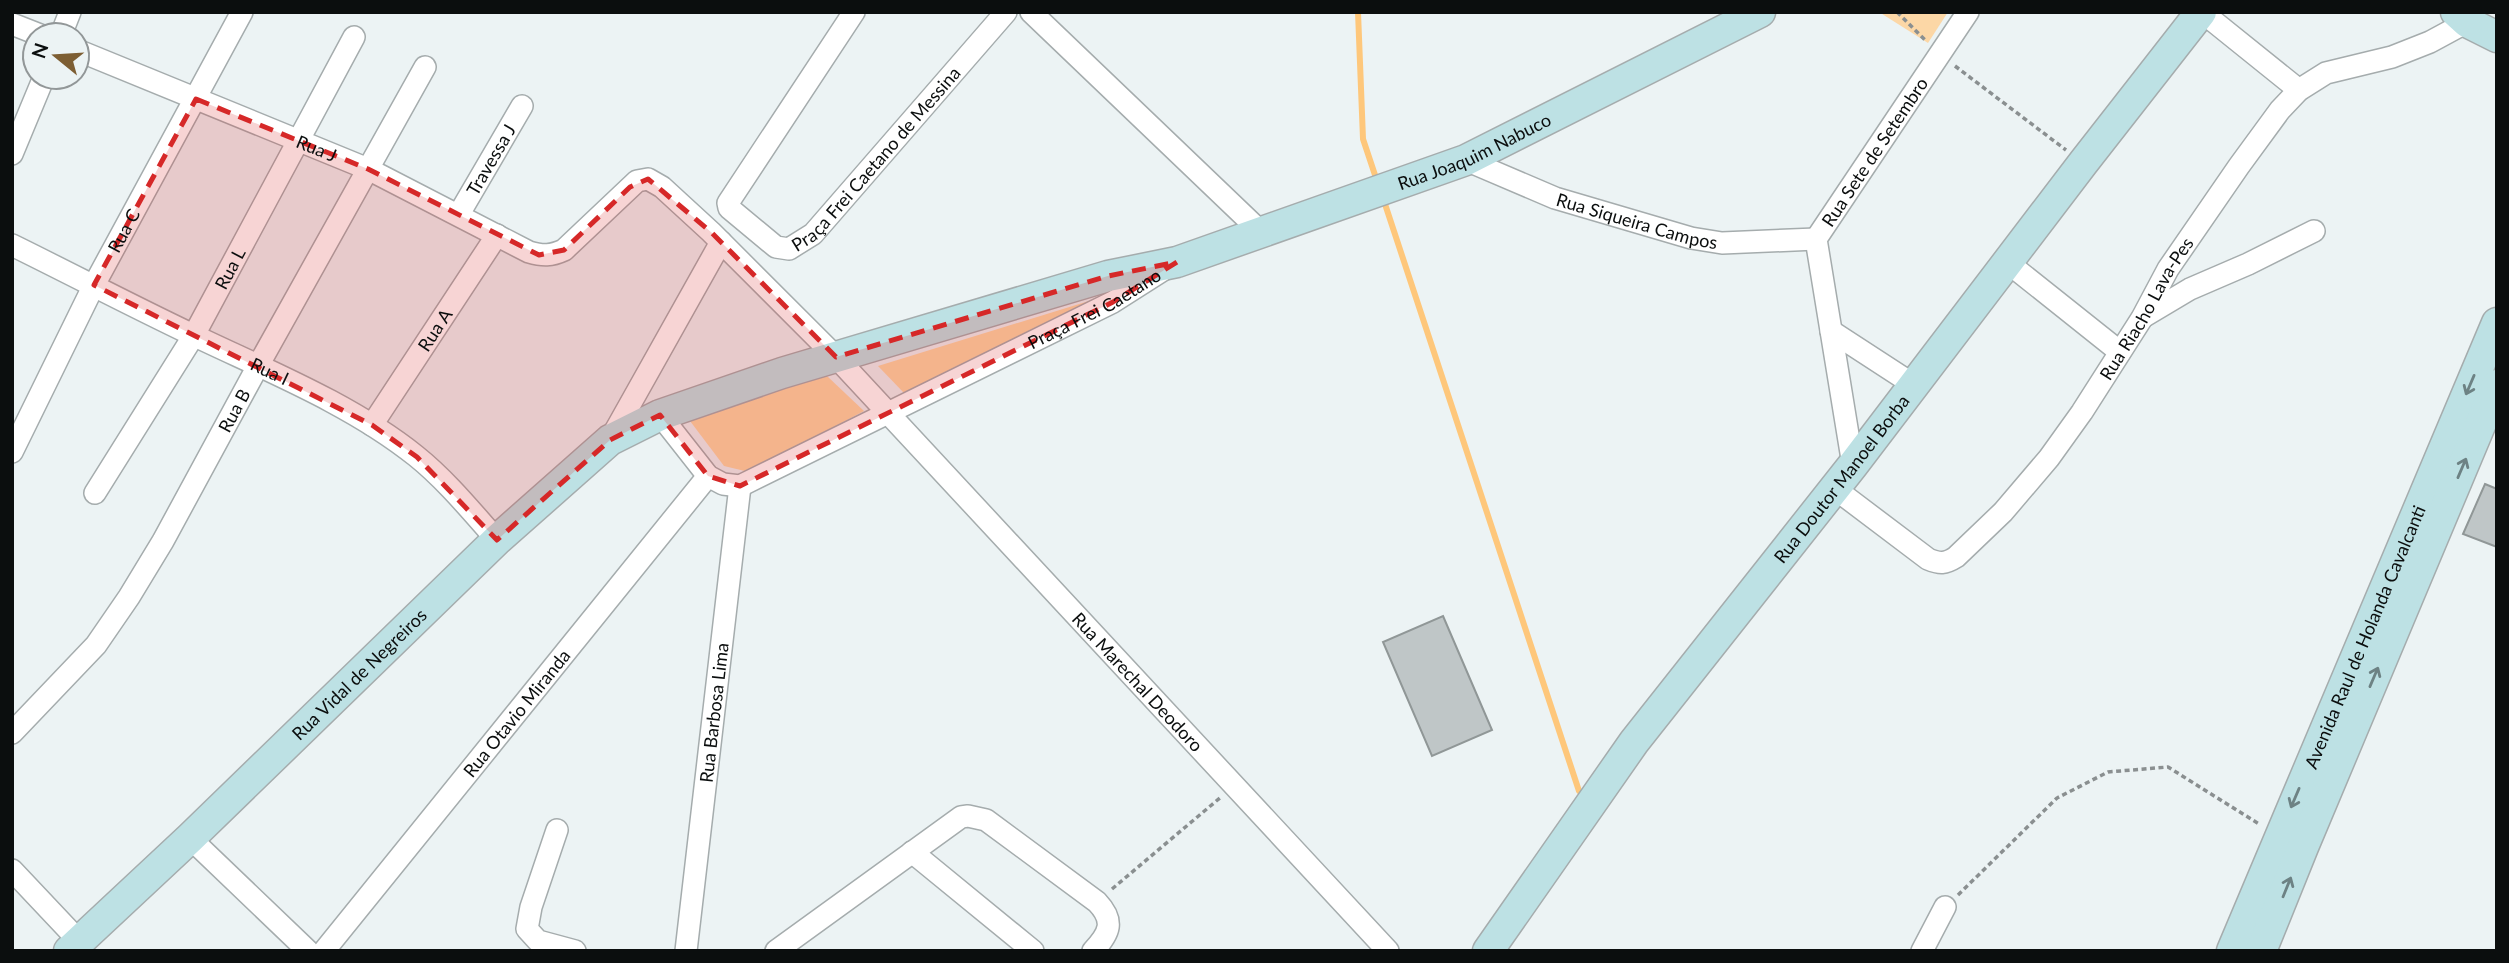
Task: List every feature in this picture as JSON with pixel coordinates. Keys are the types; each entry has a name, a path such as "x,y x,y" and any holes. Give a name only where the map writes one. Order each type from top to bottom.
{"street":[{"name":"Rua C","path":"12,452 94,285 242,12"},
{"path":"610,440 715,237 733,211 728,205 730,199 854,12"},
{"name":"Praça Frei Caetano de Messina","path":"733,211 776,247 789,249 804,240 822,224 1006,12"},
{"path":"1031,12 1261,232"},
{"name":"Rua Joaquim Nabuco","path":"1177,262 1456,163 1760,12"},
{"name":"Rua Sete de Setembro","path":"1853,465 1816,239 1968,12"},
{"path":"2202,12 2299,90"},
{"name":"Rua Doutor Manoel Borba","path":"1488,951 1634,742 1853,465 2082,163 2202,12"},
{"path":"2466,15 2497,37"},
{"name":"Rua Riacho Lava-Pes","path":"1835,488 1928,559 1938,564 1947,563 1956,557 2003,512 2049,458 2142,318 2168,269 2280,110 2299,90 2326,73 2392,57 2430,42 2466,15"},
{"name":"Rua L","path":"95,494 194,335 354,37"},
{"name":"Rua J","path":"91,56 368,169 529,251 552,256 564,250 610,205 642,179 648,179 662,187 715,237"},
{"name":"Rua B","path":"12,733 96,645 129,597 163,541 425,67"},
{"path":"12,154 38,91"},
{"name":"Travessa J","path":"458,214 522,106"},
{"name":"Rua Siqueira Campos","path":"1456,163 1555,198 1691,238 1722,243 1816,239"},
{"path":"2142,318 2190,289 2314,231"},
{"name":"Rua A","path":"372,425 497,235"},
{"path":"715,237 836,357 887,413"},
{"name":"Rua I","path":"12,245 259,364 372,425 417,457 497,540"},
{"name":"Praça Frei Caetano","path":"660,415 836,357 1108,276 1177,262"},
{"name":"Praça Frei Caetano","path":"740,486 1113,302 1177,262"},
{"path":"2007,262 2120,352"},
{"name":"Avenida Raul de Holanda Cavalcanti","path":"2261,951 2291,841 2497,323"},
{"path":"1831,331 1914,385"},
{"name":"Avenida Raul de Holanda Cavalcanti","path":"2232,951 2291,841 2497,386"},
{"name":"Rua Marechal Deodoro","path":"887,413 1388,951"},
{"path":"660,415 708,476 723,484 740,486"},
{"name":"Rua Vidal de Negreiros","path":"74,946 190,838 497,540 610,440 660,415"},
{"name":"Rua Otavio Miranda","path":"324,951 708,476"},
{"name":"Rua Barbosa Lima","path":"691,947 740,486"},
{"path":"775,951 961,817 978,817 986,820 1097,901 1104,909 1109,924 1104,938 1093,951"},
{"path":"557,830 531,907 527,929 538,941 575,951"},
{"path":"190,838 308,951"},
{"path":"912,852 1033,951"},
{"path":"12,870 74,946"},
{"path":"1922,951 1945,907"}],"path":[{"path":"1897,12 1941,55 2082,163"},
{"path":"1945,907 2057,799 2108,772 2168,767 2291,841"},
{"path":"1097,901 1235,786"}],"highlighted area":[{"path":"196,99 368,169 539,255 564,250 630,187 648,179 711,232 836,357 1108,276 1177,262 1113,302 740,486 708,476 660,415 610,440 497,540 417,457 372,425 94,285"}],"shaded area":[{"path":"1879,12 1948,12 1928,43"},
{"path":"1131,288 904,393 878,366"},
{"path":"827,376 864,411 749,472 724,466 687,417"}],"building":[{"path":"2485,484 2497,489 2497,547 2463,534"},
{"path":"1443,616 1492,730 1432,756 1383,642"}],"waterway":[{"path":"1358,12 1363,139 1377,181"},
{"path":"1383,198 1579,791"}]}
